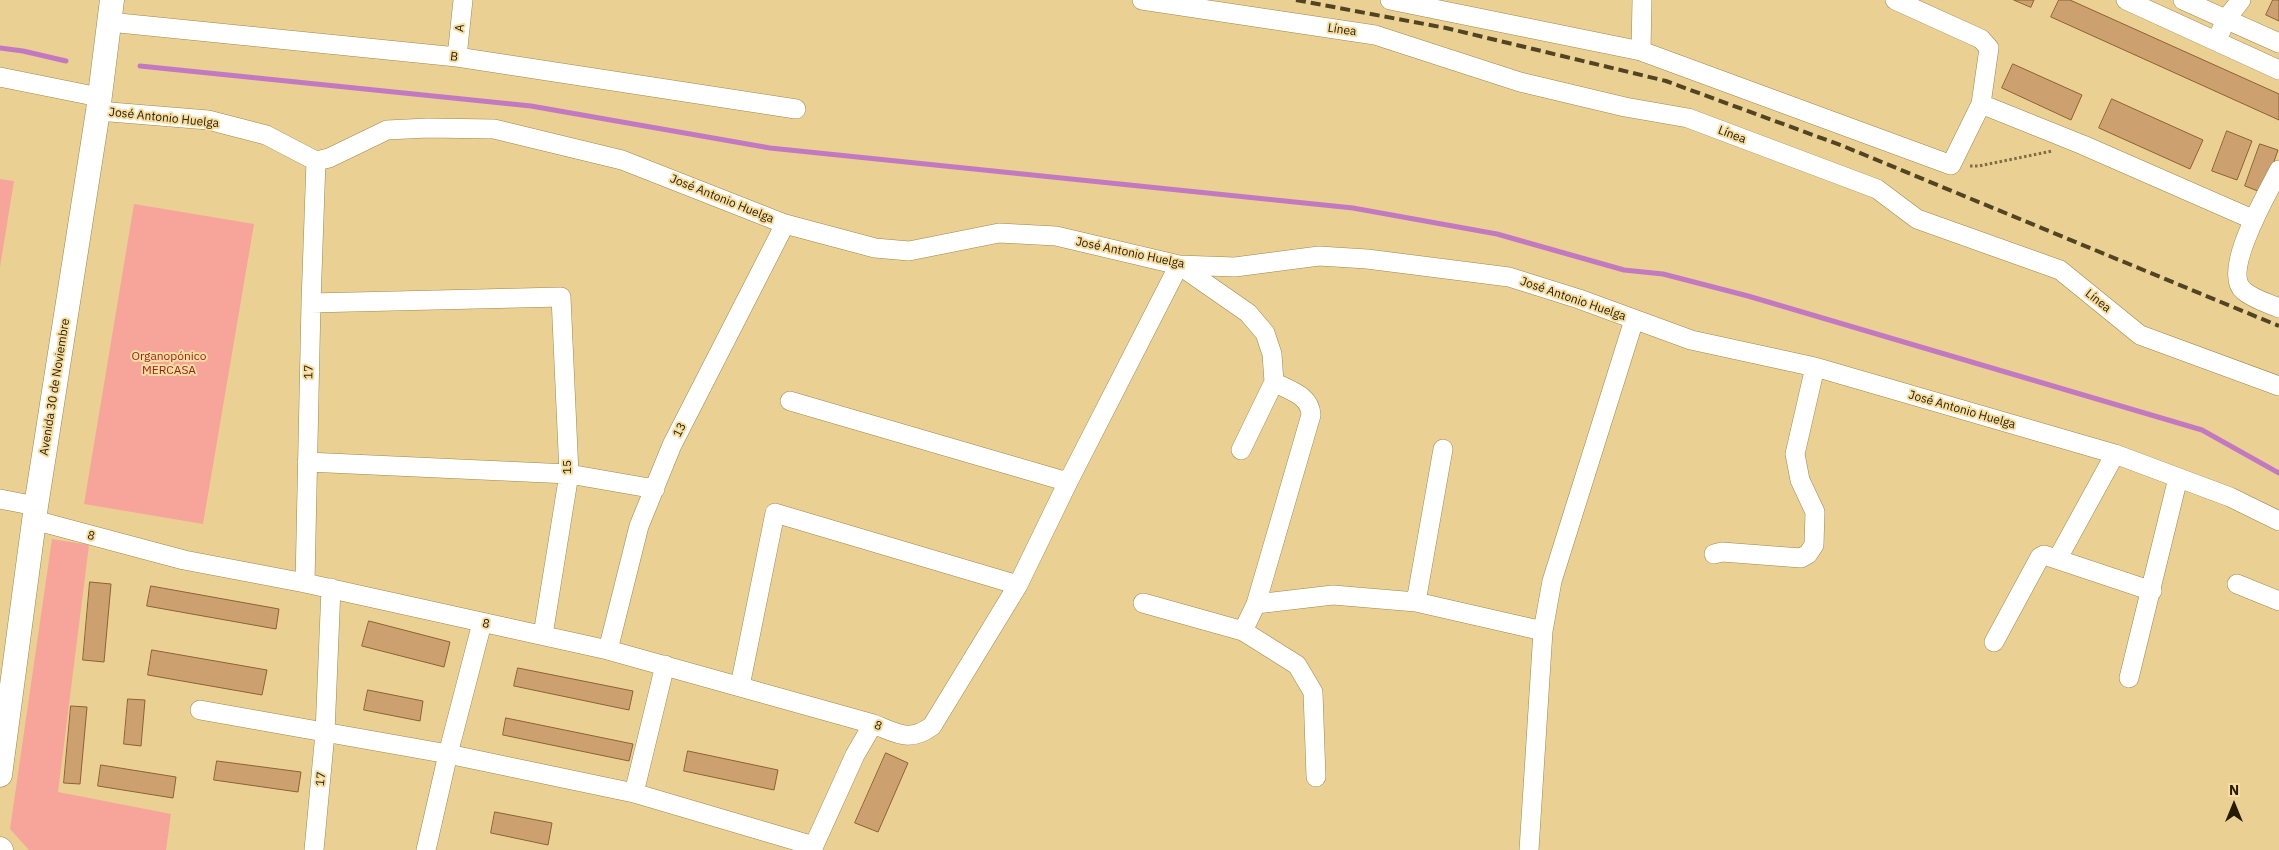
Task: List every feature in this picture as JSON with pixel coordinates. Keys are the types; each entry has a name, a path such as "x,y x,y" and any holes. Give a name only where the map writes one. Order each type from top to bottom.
{"main road":[{"name":"Avenida 30 de Noviembre","path":"0,775 35,513 99,104 111,11"}],"street":[{"name":"A","path":"457,57 463,0"},
{"name":"Línea","path":"1142,0 1375,35 1520,82 1625,107 1688,118 1877,189 1917,219 2060,270 2140,335 2279,386"},
{"path":"1390,0 1641,51 1952,165 1981,104 1989,48 1981,39 1895,0"},
{"path":"1641,51 1642,0"},
{"path":"2126,0 2279,70"},
{"path":"2183,0 2279,43"},
{"path":"2217,41 2226,19 2240,0"},
{"name":"B","path":"111,11 457,57 796,109"},
{"name":"José Antonio Huelga","path":"0,77 99,104 208,120 266,135 316,161 329,158 387,130 428,128 494,129 622,160 785,224 875,248 909,251 999,233 1056,236 1179,265 1235,267 1319,256 1376,260 1509,277 1579,299 1691,340 1815,368 2115,454 2230,497 2279,520"},
{"path":"1981,104 2083,144 2252,219"},
{"name":"17","path":"305,583 316,161"},
{"path":"2279,170 2260,209 2252,219 2239,259 2239,284 2243,291 2279,308"},
{"name":"13","path":"608,650 640,526 672,445 785,224"},
{"path":"740,686 775,513 1018,585 1068,482 1179,265 1248,313 1265,333 1272,354 1274,382 1241,450"},
{"name":"15","path":"311,303 561,298 569,474 543,635"},
{"path":"1529,850 1542,631 1552,581 1634,320"},
{"path":"1714,554 1722,552 1801,558 1808,554 1814,545 1815,512 1800,480 1795,454 1815,368"},
{"path":"1243,631 1256,604 1311,415 1310,406 1306,399 1274,382"},
{"path":"790,402 1068,482"},
{"path":"1416,602 1443,449"},
{"path":"2058,558 2115,454"},
{"path":"307,462 569,474 655,489"},
{"path":"2129,678 2152,591 2178,478"},
{"name":"8","path":"0,499 35,513 184,560 331,588 608,650 740,686 904,735 920,735 932,726 1018,585"},
{"path":"1994,642 2040,557 2049,555 2152,591"},
{"path":"2237,584 2279,601"},
{"name":"17","path":"314,850 325,733 331,588"},
{"path":"1256,604 1333,595 1416,602 1542,631"},
{"path":"1143,603 1243,631 1297,665 1313,692 1316,777"},
{"path":"426,850 448,754 482,623"},
{"path":"634,793 665,665"},
{"path":"200,710 448,754 634,793 813,848 855,755 872,724"}],"path":[{"path":"1952,165 1979,166 2083,144"}],"green space":[{"path":"0,179 14,181 0,267"},
{"name":"Organopónico MERCASA","path":"134,204 254,224 203,524 84,504"},
{"path":"52,539 89,545 58,792 171,814 166,850 29,850 10,829"}],"building":[{"path":"2014,0 2034,0 2031,7"},
{"path":"2059,0 2070,0 2279,94 2279,120 2051,17"},
{"path":"2273,0 2279,0 2279,21 2266,15"},
{"path":"2013,64 2082,95 2071,120 2002,88"},
{"path":"2112,99 2203,140 2190,169 2099,128"},
{"path":"2227,131 2252,141 2237,180 2212,171"},
{"path":"2260,144 2278,150 2263,193 2245,186"},
{"path":"90,582 111,584 104,662 83,660"},
{"path":"151,586 279,609 276,629 147,606"},
{"path":"369,621 450,642 444,667 362,646"},
{"path":"152,650 267,670 262,695 148,675"},
{"path":"518,668 633,691 629,710 514,686"},
{"path":"368,690 423,701 420,721 364,710"},
{"path":"128,699 145,700 141,746 124,744"},
{"path":"71,706 87,707 80,784 64,783"},
{"path":"506,718 633,744 629,761 503,735"},
{"path":"688,751 778,770 774,790 684,771"},
{"path":"886,753 908,763 878,832 855,823"},
{"path":"217,761 301,772 298,792 214,780"},
{"path":"101,765 176,777 173,798 98,786"},
{"path":"495,812 552,823 548,845 491,833"}],"waterway":[{"path":"0,48 23,51 66,61"},
{"path":"140,66 531,106 770,148 1353,208 1497,234 1624,270 1663,274 1748,296 2202,430 2279,473"}],"railway":[{"path":"1296,0 1446,28 1666,81 1843,146 2279,326"}]}
